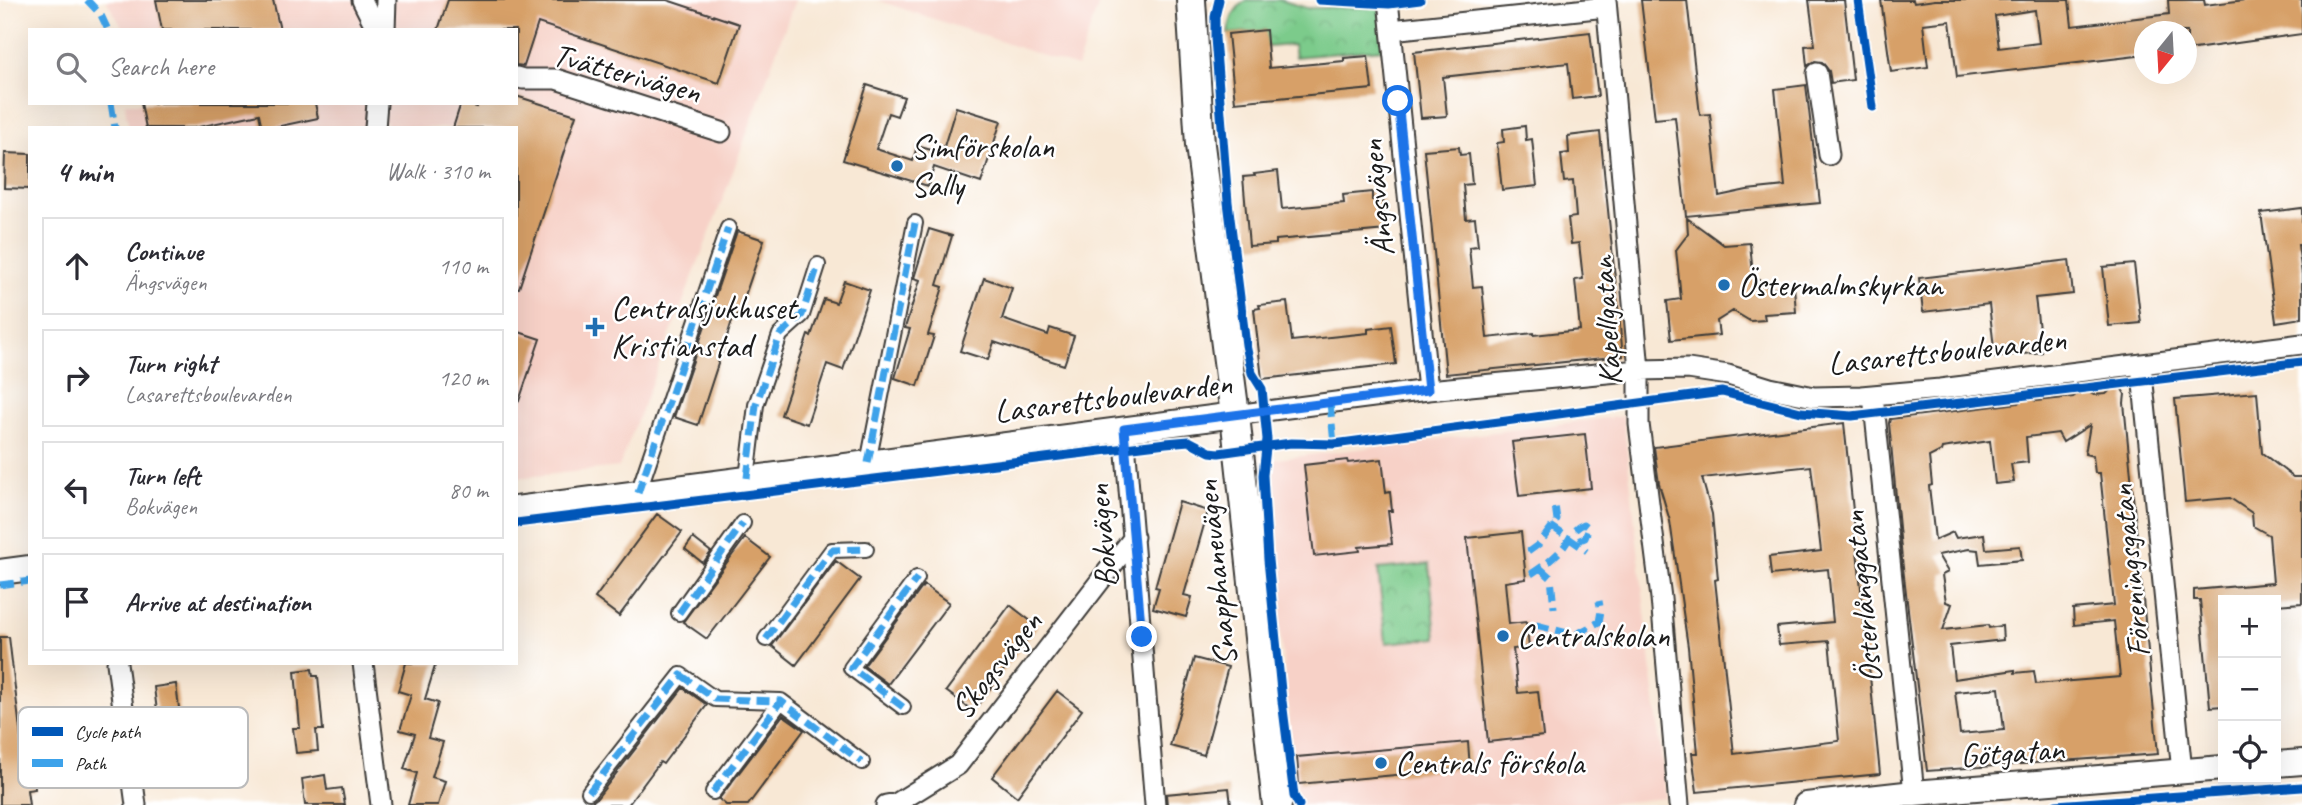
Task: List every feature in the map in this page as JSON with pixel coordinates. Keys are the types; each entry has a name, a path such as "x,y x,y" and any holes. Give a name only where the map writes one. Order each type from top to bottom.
{"main road":[{"name":"Snapphanevägen","path":"1191,0 1200,145 1235,415 1277,805"},
{"path":"1194,36 1206,0"}],"street":[{"path":"362,0 376,28"},
{"path":"385,28 386,0"},
{"name":"Ängsvägen","path":"1388,0 1428,390"},
{"path":"1391,30 1606,3"},
{"name":"Kapellgatan","path":"1606,3 1639,370 1639,424 1661,597 1679,805"},
{"path":"1817,73 1829,155"},
{"name":"Tvätterivägen","path":"518,77 556,79 721,132"},
{"path":"375,126 377,105"},
{"path":"868,463 915,223"},
{"path":"638,493 728,228"},
{"path":"747,478 756,405 760,393 780,335 802,316 818,265"},
{"name":"Lasarettsboulevarden","path":"518,509 1428,390 1639,370 1701,371 1728,375 1770,388 1814,397 1873,395 2302,344"},
{"name":"Föreningsgatan","path":"2141,364 2182,772"},
{"name":"Österlånggatan","path":"1873,395 1907,797"},
{"name":"Bokvägen","path":"1124,429 1155,805"},
{"path":"679,613 743,523"},
{"name":"Skogsvägen","path":"886,805 897,803 958,765 1134,537"},
{"path":"766,639 832,550 866,549"},
{"path":"0,572 28,568"},
{"path":"904,707 851,668 917,578"},
{"path":"117,665 123,707"},
{"path":"363,665 381,805"},
{"path":"589,792 681,675 715,699 781,701 862,762"},
{"path":"713,792 781,701"},
{"path":"2281,764 2302,762"},
{"name":"Götgatan","path":"1806,805 2218,768"}],"shaded area":[{"name":"Centralsjukhuset Kristianstad","path":"106,0 795,0 727,188 619,467 518,478 518,126 387,126 387,122 363,126 129,126 125,105 518,105 518,28 123,28"},
{"path":"877,0 1100,0 1077,67"},
{"path":"1623,416 1666,798 1594,805 1298,805 1262,461"}],"green space":[{"path":"1246,0 1280,0 1307,8 1379,7 1383,49 1295,57 1293,45 1267,47 1265,30 1228,34 1233,15"},
{"path":"1429,564 1436,638 1386,643 1378,569"}],"building":[{"path":"156,0 273,0 280,28 162,28"},
{"path":"448,0 667,0 739,24 719,83 538,23 524,66 518,65 518,28 439,28"},
{"path":"1641,0 1687,0 1700,115 1710,114 1719,196 1785,186 1775,89 1806,85 1820,203 1686,216 1675,117 1655,119"},
{"path":"1809,0 1844,0 1853,80 1831,83 1829,71 1822,62 1815,61 1807,66 1805,46 1815,45"},
{"path":"1881,0 1913,0 1914,3 1935,0 2069,0 2072,26 2169,14 2168,0 2204,0 2205,5 2245,0 2302,0 2302,34 2197,49 2197,21 2134,21 2134,56 1957,77 1950,21 1923,24 1928,67 1891,72","holes":["2035,10 2039,43 1999,48 1995,16"]},
{"path":"1266,30 1269,68 1368,56 1372,89 1235,102 1228,34"},
{"path":"1590,32 1598,96 1572,99 1568,63 1443,77 1447,116 1421,118 1414,52"},
{"path":"867,85 904,97 897,116 888,113 876,149 913,161 917,146 942,153 956,107 1001,121 981,183 934,167 928,186 843,160"},
{"path":"518,97 576,115 519,288 518,126 454,126 460,105 518,105"},
{"path":"141,105 315,105 318,118 280,126 262,126 259,114 203,126 146,126"},
{"path":"1525,126 1526,140 1532,139 1537,186 1502,190 1497,143 1504,142 1503,129"},
{"path":"1600,132 1623,356 1446,374 1424,150 1459,147 1460,155 1469,154 1472,184 1463,185 1466,219 1475,218 1478,246 1469,247 1473,287 1482,286 1487,338 1534,335 1580,330 1575,280 1583,279 1579,243 1571,244 1568,218 1576,217 1573,181 1564,182 1561,154 1569,153 1568,136"},
{"path":"5,153 28,154 28,189 4,188"},
{"path":"1278,171 1282,209 1344,203 1343,195 1372,192 1372,200 1383,200 1386,230 1276,240 1276,244 1249,246 1243,177"},
{"path":"2302,208 2302,245 2298,245 2302,274 2302,318 2276,322 2261,213"},
{"name":"Östermalmskyrkan","path":"1687,218 1724,245 1750,243 1753,275 1770,289 1794,287 1796,312 1764,314 1765,320 1750,321 1733,311 1717,321 1719,335 1671,340 1667,301 1681,299 1676,250 1688,234"},
{"path":"929,229 952,236 937,285 943,287 928,335 934,336 918,386 895,378 910,329 905,328 920,280 914,278"},
{"path":"737,231 764,240 738,316 734,315 698,425 674,417"},
{"path":"2069,260 2073,294 2035,298 2042,352 1995,357 1989,304 1923,312 1919,278"},
{"path":"2134,264 2141,323 2109,326 2103,267"},
{"path":"984,278 1012,288 1002,319 1048,335 1050,328 1074,336 1064,365 994,342 988,360 960,351"},
{"path":"844,281 870,290 843,370 827,364 807,424 781,415 808,335 811,336 824,299 836,303"},
{"path":"1287,302 1292,341 1368,333 1368,329 1391,326 1396,364 1262,379 1254,309 1260,308 1259,305"},
{"path":"518,332 540,339 518,401"},
{"path":"2114,387 2121,388 2125,394 2158,754 1927,771 1902,559 1890,419 2018,403 2025,398 2037,401 2073,397 2086,391 2094,395 2106,394","holes":["2090,425 2085,454 2093,456 2095,473 2100,473 2114,605 2073,609 2074,625 2114,621 2120,677 2036,684 2034,671 2015,673 2015,670 1954,679 1950,646 2003,640 2002,626 1943,630 1952,604 1946,602 1942,575 1948,572 1938,555 1969,549 1978,550 1980,564 2022,560 2020,546 1986,549 1984,534 1956,538 1953,532 1935,540 1929,457 1942,448 1990,441 1995,484 2014,482 2011,464 2028,462 2026,437 2058,433 2063,442","1999,688 2004,730 1960,734 1955,692"]},
{"path":"2257,392 2262,453 2293,477 2302,477 2302,603 2281,605 2281,595 2218,595 2218,706 2210,707 2200,600 2194,600 2194,590 2273,583 2269,535 2253,526 2252,513 2230,498 2185,502 2175,399"},
{"path":"1844,423 1880,774 1697,792 1692,753 1698,753 1688,647 1670,521 1659,484 1654,447","holes":["1811,466 1821,551 1769,557 1771,575 1828,569 1833,622 1777,627 1779,645 1829,641 1839,741 1734,754 1715,580 1718,579 1712,514 1702,478"]},
{"path":"1585,434 1591,488 1519,496 1512,442"},
{"path":"1382,459 1386,493 1390,492 1392,511 1388,511 1392,544 1314,556 1304,465"},
{"path":"1179,502 1208,511 1184,595 1192,597 1186,617 1153,608 1159,588 1155,587"},
{"path":"657,514 682,532 619,616 595,598"},
{"path":"1521,532 1526,579 1505,582 1509,624 1526,622 1529,647 1513,649 1518,693 1538,691 1543,736 1488,742 1467,538"},
{"path":"693,538 711,552 703,563 685,549"},
{"path":"745,538 770,557 707,639 683,622"},
{"path":"836,561 860,579 796,665 772,646"},
{"path":"924,585 949,603 888,684 864,666"},
{"path":"1010,605 1037,626 973,711 946,691"},
{"path":"0,637 9,637 18,713 18,788 35,789 27,790 29,805 0,805"},
{"path":"1194,658 1228,667 1204,755 1170,746"},
{"path":"405,665 435,665 425,699 438,703 428,738 443,742 432,777 445,781 438,805 408,805 417,773 404,769 415,734 400,730 411,695 398,691"},
{"path":"312,669 313,676 318,676 323,730 316,730 318,751 296,753 293,728 300,728 295,671"},
{"path":"176,684 179,707 156,707 154,687"},
{"path":"683,688 707,705 663,764 660,762 628,805 588,805 597,798"},
{"path":"1057,691 1082,710 1017,797 992,777"},
{"path":"783,715 804,730 748,805 726,805 719,799"},
{"path":"1468,742 1470,768 1299,784 1297,757"},
{"path":"325,775 327,790 342,788 345,805 305,805 302,779"},
{"path":"1229,788 1231,805 1167,805 1166,794"}],"marked path":[{"path":"87,0 101,15 107,28"},
{"path":"111,105 115,126"},
{"path":"868,463 915,223"},
{"path":"638,493 728,228"},
{"path":"747,478 756,405 780,335 802,315 818,265"},
{"path":"1330,403 1334,444"},
{"path":"1528,552 1539,544 1557,520 1555,505"},
{"path":"679,613 743,523"},
{"path":"1531,574 1555,556 1574,531 1584,524 1589,528 1585,538 1575,542"},
{"path":"1551,526 1587,551"},
{"path":"766,639 832,550 866,549"},
{"path":"1540,568 1551,578 1554,608"},
{"path":"903,707 851,668 917,578"},
{"path":"0,585 28,581"},
{"path":"1536,625 1575,635 1599,622 1599,601"},
{"path":"589,792 681,675 715,699 781,701"},
{"path":"713,792 781,701 862,762"}],"cycle path":[{"path":"1219,0 1215,17 1215,38 1228,202 1246,345 1252,373 1262,389 1267,439 1263,475 1268,560 1294,796 1299,805"},
{"path":"1319,0 1389,4 1420,0"},
{"path":"1858,0 1873,107"},
{"path":"518,523 1166,443 1189,441 1210,452 1219,453 1291,443 1334,444 1722,392 1801,412 1852,416 2302,362"},
{"path":"2056,805 2302,787"}],"place":[{"name":"Simförskolan Sally","path":"897,166"},
{"name":"Östermalmskyrkan","path":"1724,285"},
{"name":"Centralsjukhuset Kristianstad","path":"595,327"},
{"name":"Centralskolan","path":"1503,636"},
{"name":"Centrals förskola","path":"1381,763"}],"route":[{"path":"1142,637 1124,429 1428,390 1398,101"}]}
